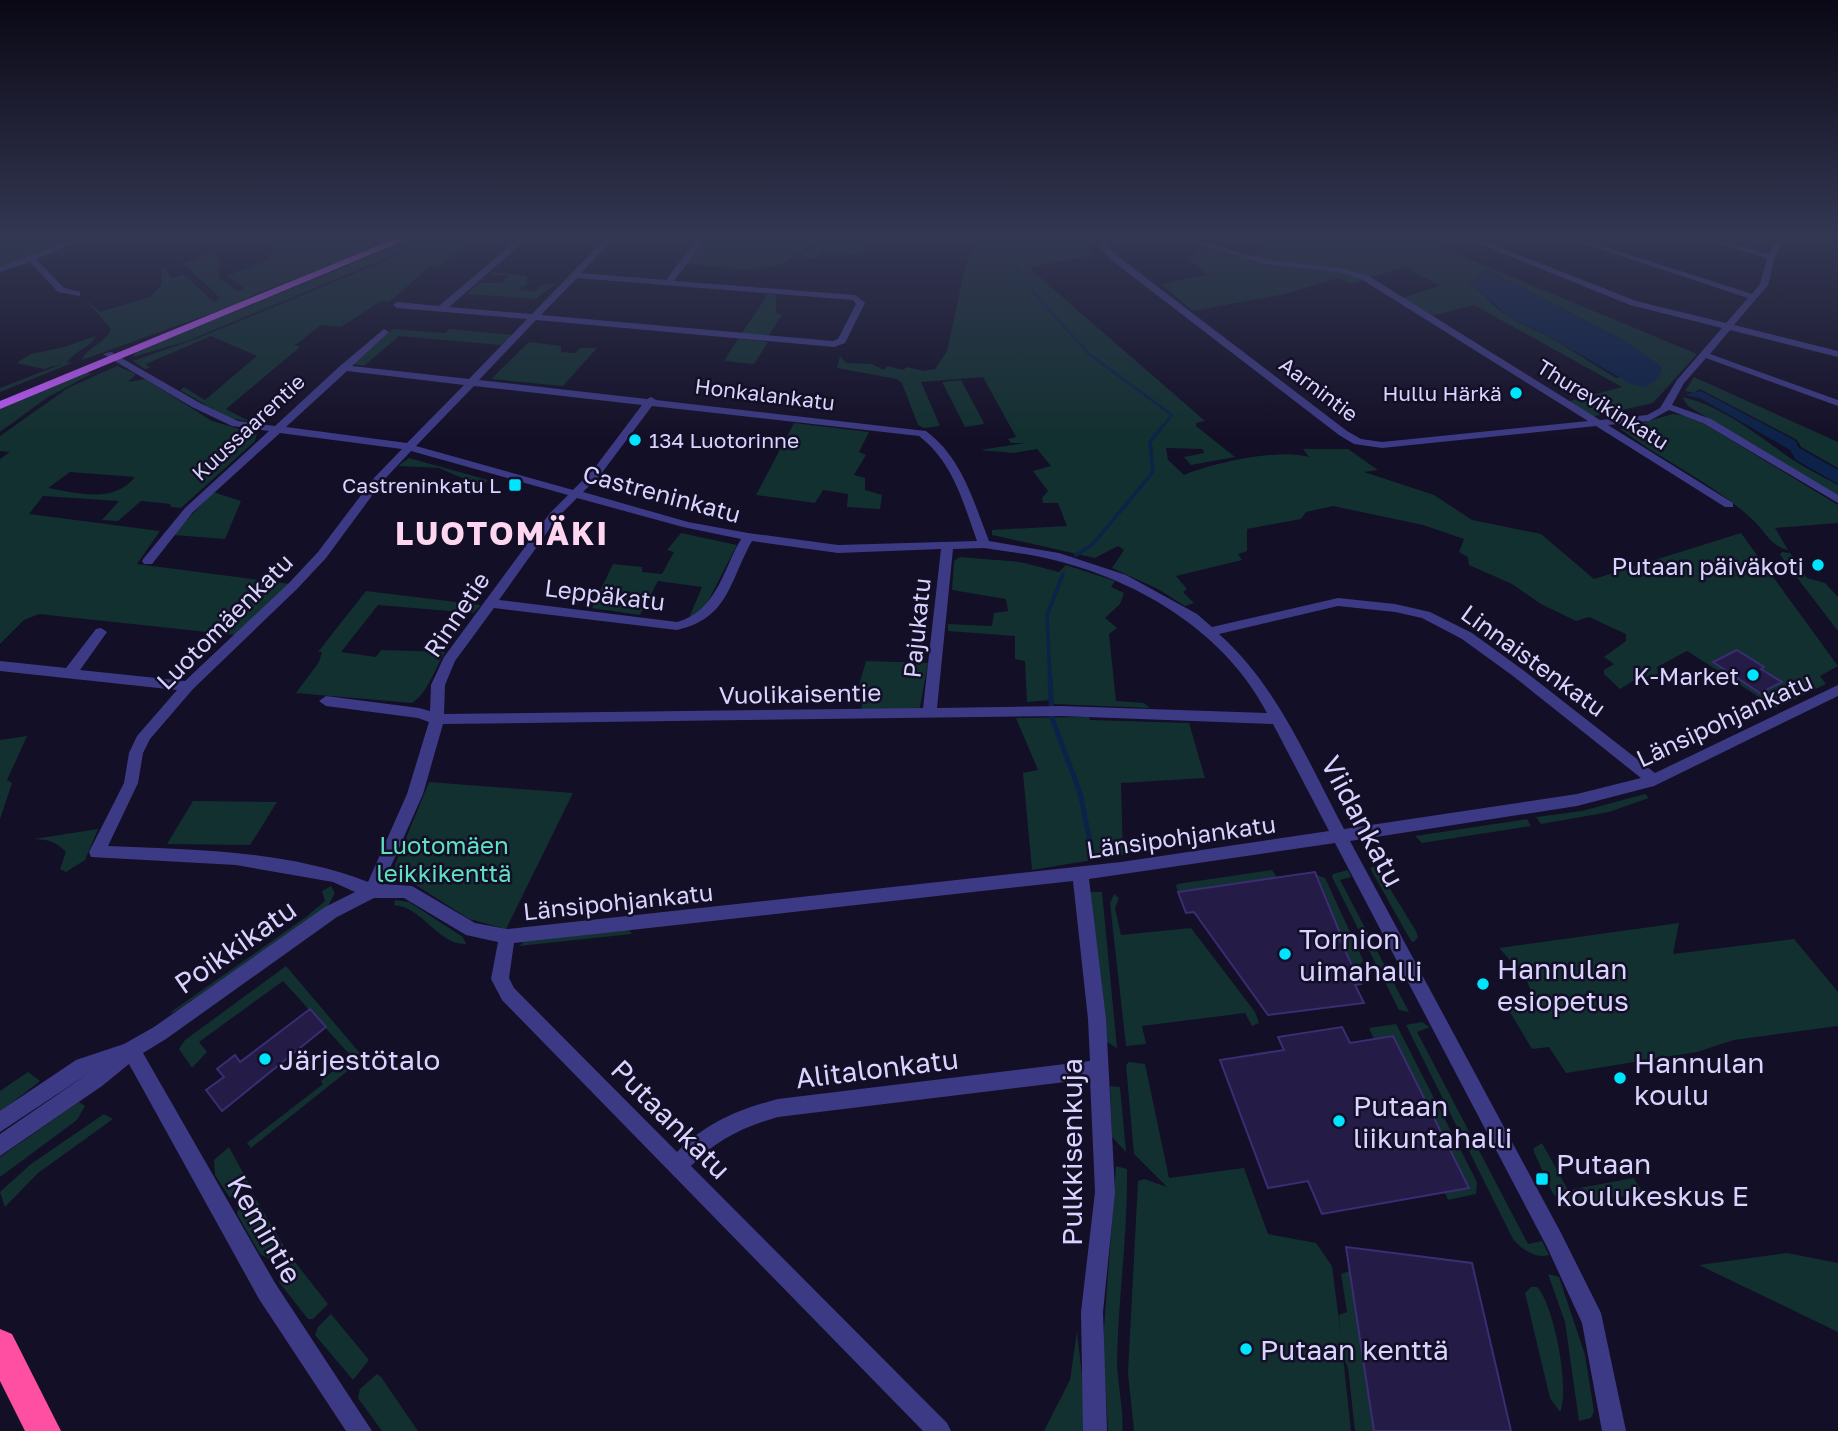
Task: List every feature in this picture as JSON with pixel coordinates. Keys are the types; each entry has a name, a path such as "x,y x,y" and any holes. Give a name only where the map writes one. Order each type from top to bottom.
{"highway":[{"path":"0,1346 44,1431"}],"main road":[{"path":"0,399 241,306"},
{"path":"0,405 112,355"}],"street":[{"path":"406,306 839,343 859,306"},
{"path":"441,309 445,306"},
{"name":"Luotomäenkatu","path":"372,891 334,876 236,858 97,852 131,783 140,742 188,686 293,586 327,548 378,480 546,306"},
{"name":"Aarnintie","path":"1178,306 1358,442 1382,445 1649,418 1665,406"},
{"name":"Thurevikinkatu","path":"1411,306 1602,423 1728,505"},
{"path":"1648,306 1838,354"},
{"path":"1747,306 1670,394 1665,406 1707,421 1838,500"},
{"name":"Kuussaarentie","path":"148,561 189,510 384,332"},
{"name":"Castreninkatu","path":"112,355 214,415 236,424 410,447 687,525 748,537 838,549 947,548 984,544 1059,557 1122,578 1175,606 1210,632"},
{"path":"1705,355 1838,404"},
{"name":"Honkalankatu","path":"343,368 652,400 922,433 935,440 951,461 984,544"},
{"name":"Rinnetie","path":"372,891 415,794 437,719 438,685 449,660 554,515 597,472 652,400"},
{"name":"Leppäkatu","path":"490,603 689,625 713,608 748,537"},
{"name":"Pajukatu","path":"929,714 947,548"},
{"name":"Linnaistenkatu","path":"1210,632 1338,602 1395,608 1426,615 1467,636 1654,780"},
{"path":"69,674 101,632"},
{"name":"Viidankatu","path":"1210,632 1248,672 1277,719 1554,1240 1593,1321 1614,1431"},
{"path":"0,666 188,686"},
{"name":"Länsipohjankatu","path":"506,936 1080,873 1341,838 1577,800 1654,780 1838,690"},
{"name":"Vuolikaisentie","path":"326,701 419,713 437,719 1062,711 1277,719"},
{"name":"Pulkkisenkuja","path":"1080,873 1100,1069 1105,1192 1092,1311 1095,1431"},
{"path":"372,891 406,891 472,930 506,936"},
{"name":"Poikkikatu","path":"0,1146 95,1080 131,1050 160,1033 331,912 372,891"},
{"name":"Putaankatu","path":"506,936 500,979 508,994 939,1431"},
{"name":"Poikkikatu","path":"0,1122 83,1066 131,1050"},
{"name":"Kemintie","path":"131,1050 267,1291 360,1431"},
{"name":"Alitalonkatu","path":"678,1165 718,1128 738,1119 778,1108 1100,1069"}],"green space":[{"path":"91,306 100,312 121,306 232,306 82,360 111,329"},
{"path":"249,306 272,306 187,341 133,357 136,352"},
{"path":"277,306 374,306 341,327 321,325 295,345 300,347 226,409 245,419 270,425 228,418 180,390 184,387 205,400 257,356 211,336 146,364 150,368 145,369 133,361"},
{"path":"760,306 776,306 776,313 782,315 768,336 742,333"},
{"path":"957,306 1072,306 1205,421 1196,423 1196,426 1235,457 1191,465 1184,457 1204,453 1203,449 1166,448 1168,460 1184,475 1246,458 1281,454 1309,457 1303,449 1348,449 1378,470 1364,472 1434,495 1472,520 1541,534 1594,579 1741,533 1838,666 1820,676 1826,684 1776,708 1687,651 1657,667 1658,674 1636,679 1620,689 1604,674 1604,670 1614,664 1604,657 1626,641 1626,634 1589,617 1576,621 1541,604 1512,584 1469,565 1468,557 1459,552 1464,539 1423,525 1333,506 1306,512 1301,519 1247,529 1247,551 1238,554 1242,560 1176,576 1187,589 1183,592 1194,603 1185,606 1158,589 1112,568 1124,550 1118,546 1095,558 992,535 992,530 1067,526 1058,503 1043,503 1042,498 1048,491 1033,471 1051,466 1037,449 1013,453 980,450 1025,443 1011,443 1008,439 1016,437 983,377 921,382 940,426 924,428 918,425 902,383 897,379 837,368 840,356 846,363 872,364 884,370 887,366 923,371 935,369 947,351"},
{"path":"1187,306 1221,306 1193,311"},
{"path":"1410,306 1471,306 1428,317"},
{"path":"1475,306 1494,306 1616,378 1661,367 1627,342 1557,306 1581,306 1697,354 1653,403 1591,417 1566,402 1622,387"},
{"path":"393,329 445,333 449,329 512,335 501,345 399,336 364,366 353,364"},
{"path":"96,336 67,362 72,363 0,392 0,388 62,364 44,369 16,363 31,354"},
{"path":"738,339 768,342 754,364 724,361"},
{"path":"529,342 561,346 561,352 575,353 581,348 597,348 563,386 491,379"},
{"path":"117,366 136,374 128,382 145,379 212,421 257,434 255,441 181,508 141,501 118,521 102,520 119,501 43,496 29,514 160,531 137,564 290,584 235,635 39,614 24,620 0,644 0,459 10,452 0,451 0,436 68,388","holes":["70,472 135,477 116,491 106,494 83,494 48,488"]},
{"path":"87,372 91,374 48,397 0,432 0,408"},
{"path":"1694,377 1838,442 1838,468 1801,447 1797,440 1700,389 1694,393 1685,391"},
{"path":"961,380 983,424 965,427 942,382"},
{"path":"1682,397 1725,414 1796,462 1838,485 1838,496 1688,406"},
{"path":"1673,414 1693,417 1838,505 1838,523 1775,528 1788,550 1782,548 1721,494 1620,429"},
{"path":"794,423 869,432 859,452 866,455 854,475 865,478 865,490 882,495 880,509 847,507 848,494 823,490 815,503 756,495"},
{"path":"409,458 488,480 471,495 467,494 469,481 439,468 398,466"},
{"path":"213,492 241,501 225,539 173,535"},
{"path":"681,533 737,545 702,613 689,618 702,587 658,581 640,615 592,608 613,564 642,567 642,572 662,574 674,552 667,550"},
{"path":"1790,553 1807,578 1825,583 1838,597 1838,631 1785,562 1780,554"},
{"path":"960,557 1020,562 1059,572 1066,565 1115,581 1111,587 1124,593 1120,604 1105,618 1117,628 1109,634 1116,701 1144,703 1150,708 1054,704 1051,700 1027,702 1025,661 1015,659 1015,636 948,631 948,624 992,626 994,613 1008,611 1006,599 952,590 954,561"},
{"path":"366,591 481,605 473,613 378,605 341,652 376,657 381,650 445,652 427,687 412,703 296,693 319,662 322,652 318,652"},
{"path":"866,661 928,663 920,707 916,711 861,710 866,686 859,685"},
{"path":"1089,717 1090,720 1189,723 1205,778 1121,783 1123,855 1032,870 1023,773 1038,770 1016,718"},
{"path":"27,736 7,780 12,783 0,819 0,740"},
{"name":"Luotomäen leikkikenttä","path":"429,782 573,793 506,929 469,919 397,873 395,865"},
{"path":"1645,794 1649,798 1609,812 1541,824 1536,817 1582,811"},
{"path":"193,801 277,802 250,845 167,844"},
{"path":"1527,819 1531,826 1422,843 1415,836"},
{"path":"98,829 85,860 66,872 60,869 66,852 52,842 34,839"},
{"path":"1376,866 1416,931 1418,937 1414,942 1370,868"},
{"path":"1272,870 1278,879 1178,892 1176,886 1177,884"},
{"path":"1348,870 1351,877 1340,880 1409,1012 1399,1010 1332,877 1333,874"},
{"path":"1317,875 1325,878 1363,960 1361,964 1352,965 1341,942 1335,943 1333,939 1342,937 1329,910 1317,906 1329,903"},
{"path":"331,886 335,893 327,908 168,1014 306,917 325,901 322,891"},
{"path":"1090,892 1102,892 1117,1048 1105,1041"},
{"path":"1114,894 1119,898 1115,908 1121,935 1191,928 1255,1012 1259,1023 1252,1026 1245,1013 1142,1026 1146,1044 1126,1046 1110,903"},
{"path":"395,900 409,902 463,937 466,944 447,939 414,912 394,905"},
{"path":"1679,923 1673,954 1794,939 1838,992 1838,1026 1734,1040 1697,1052 1566,1073 1549,1047 1532,1049 1502,999 1533,995 1521,968 1518,969 1499,948"},
{"path":"629,929 632,934 519,946 524,942"},
{"path":"286,966 364,1058 251,1148 247,1143 323,1084 321,1081 351,1056 283,981 199,1042 207,1052 192,1068 179,1049 185,1040"},
{"path":"1422,1022 1430,1027 1417,1032 1528,1244 1542,1241 1549,1255 1539,1256 1529,1252 1513,1239 1406,1025"},
{"path":"1396,1024 1477,1182 1476,1194 1448,1200 1445,1193 1469,1188 1393,1036 1374,1039 1369,1028"},
{"name":"Putaan kenttä","path":"1129,1062 1145,1064 1169,1178 1244,1168 1268,1234 1316,1243 1332,1266 1341,1336 1339,1315 1347,1312 1341,1274 1350,1271 1374,1431 1355,1431 1348,1368 1343,1356 1351,1431 1134,1431 1128,1373 1138,1181 1144,1179 1167,1187 1134,1154 1126,1065"},
{"path":"28,1072 40,1081 0,1112 0,1091"},
{"path":"1110,1086 1120,1087 1126,1152 1112,1137"},
{"path":"79,1102 85,1106 77,1120 0,1177 0,1157"},
{"path":"104,1114 113,1119 38,1173 5,1207 0,1192 31,1164"},
{"path":"1542,1143 1568,1190 1634,1178 1643,1193 1564,1207 1552,1192 1534,1152 1534,1148"},
{"path":"229,1147 248,1182 244,1189 230,1198 215,1175 214,1160"},
{"path":"1116,1166 1127,1169 1117,1362 1123,1426 1122,1431 1108,1431 1103,1342"},
{"path":"253,1194 283,1245 282,1252 271,1260 260,1254 237,1214 239,1205"},
{"path":"1787,1253 1838,1263 1838,1332 1699,1265"},
{"path":"291,1257 328,1304 313,1319 308,1319 279,1282 280,1267"},
{"path":"1548,1274 1559,1277 1585,1355 1594,1411 1591,1418 1579,1421 1565,1322"},
{"path":"1531,1287 1537,1287 1543,1296 1559,1348 1563,1386 1560,1412 1550,1398 1525,1293"},
{"path":"331,1314 369,1360 353,1380 315,1335 318,1327"},
{"path":"1077,1331 1088,1431 1044,1431 1070,1380"},
{"path":"377,1374 418,1431 382,1431 358,1398 360,1389"}],"water":[{"path":"1497,306 1556,306 1627,342 1662,367 1659,377 1646,387 1631,384 1545,334 1509,317"},
{"path":"1701,391 1796,441 1798,447 1838,470 1838,484 1796,460 1790,450 1700,398 1685,395"}],"building":[{"name":"K-Market","path":"1737,650 1782,682 1760,693 1713,662"},
{"name":"Tornion uimahalli","path":"1315,872 1342,938 1339,938 1361,984 1355,985 1364,1003 1268,1015 1194,912 1186,913 1178,892"},
{"name":"Järjestötalo","path":"310,1009 326,1027 222,1111 206,1090 224,1077 217,1069 235,1055 240,1062"},
{"name":"Putaan liikuntahalli","path":"1342,1027 1350,1043 1393,1036 1469,1188 1322,1214 1308,1181 1268,1188 1220,1060 1284,1050 1278,1037"},
{"path":"1346,1247 1472,1263 1511,1431 1374,1431"}],"waterway":[{"path":"1046,306 1089,354 1172,415 1160,430"},
{"path":"1076,555 1093,544 1153,472 1150,442 1161,428"},
{"path":"1050,678 1047,615 1063,574"},
{"path":"1050,677 1052,718 1080,793 1093,856"}],"place":[{"name":"Hullu Härkä","path":"1516,393"},
{"name":"134 Luotorinne","path":"635,440"},
{"name":"Castreninkatu L","path":"515,485"},
{"name":"Putaan päiväkoti","path":"1818,565"},
{"name":"K-Market","path":"1753,675"},
{"name":"Tornion uimahalli","path":"1285,954"},
{"name":"Hannulan esiopetus","path":"1483,984"},
{"name":"Järjestötalo","path":"265,1059"},
{"name":"Hannulan koulu","path":"1620,1078"},
{"name":"Putaan liikuntahalli","path":"1339,1121"},
{"name":"Putaan koulukeskus E","path":"1542,1179"},
{"name":"Putaan kenttä","path":"1246,1349"}],"district":[{"name":"LUOTOMÄKI","path":"502,533"}]}
